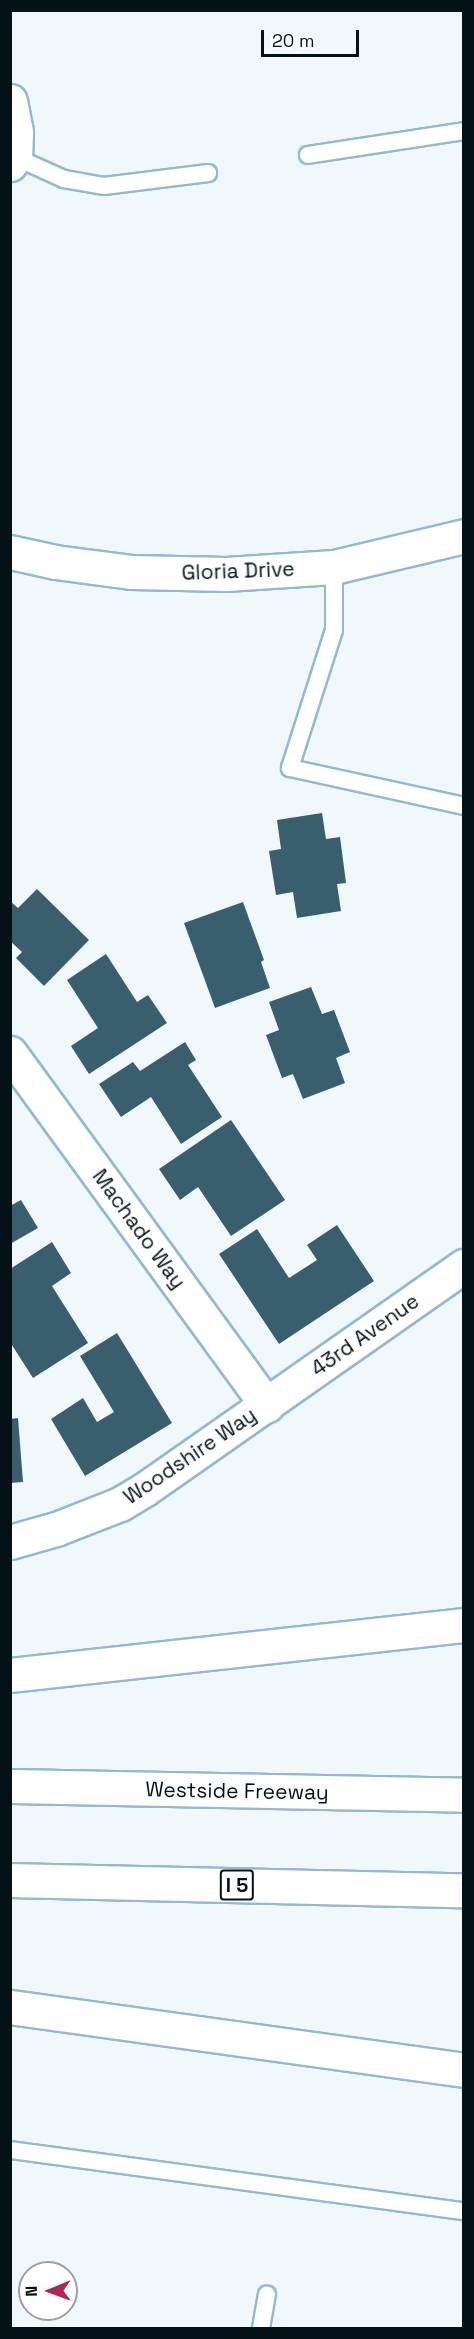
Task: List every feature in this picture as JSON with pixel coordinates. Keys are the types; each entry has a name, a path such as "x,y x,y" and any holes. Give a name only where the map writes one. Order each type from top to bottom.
{"main road":[{"path":"10,101 16,132 13,160"},
{"name":"Gloria Drive","path":"10,552 55,562 132,572 226,574 334,567 464,536"},
{"name":"Machado Way","path":"10,1053 267,1405"},
{"name":"43rd Avenue","path":"267,1405 464,1266"},
{"name":"Woodshire Way","path":"10,1542 56,1529 120,1504 267,1405"},
{"path":"10,1675 464,1625"},
{"name":"Westside Freeway","path":"10,1786 464,1795"},
{"name":"I 5","path":"10,1880 464,1890"},
{"path":"10,2007 464,2070"}],"lane":[{"path":"308,155 464,131"},
{"path":"13,160 64,179 104,186 208,173"},
{"path":"334,567 334,630 290,768 464,806"},
{"path":"10,2150 464,2211"},
{"path":"261,2328 267,2295"}],"building":[{"path":"322,813 326,839 340,837 346,883 337,884 341,911 297,918 293,892 276,895 269,851 281,849 277,820"},
{"path":"37,889 89,940 44,986 16,958 22,952 10,941 10,901 18,908"},
{"path":"243,902 264,960 261,962 270,988 215,1008 184,923"},
{"path":"106,954 137,1002 148,995 167,1023 89,1074 71,1046 98,1028 67,980"},
{"path":"311,987 322,1014 334,1010 350,1052 336,1058 345,1083 303,1099 293,1074 282,1078 266,1035 279,1030 269,1002"},
{"path":"185,1042 196,1060 188,1065 222,1117 181,1144 151,1097 121,1117 99,1084 133,1062 140,1071"},
{"path":"231,1120 285,1200 231,1236 198,1187 180,1200 159,1169"},
{"path":"21,1200 38,1228 10,1244 10,1206"},
{"path":"337,1225 374,1281 279,1344 219,1254 257,1229 289,1278 317,1260 307,1245"},
{"path":"52,1242 71,1273 52,1286 88,1343 33,1378 10,1342 10,1269"},
{"path":"117,1333 172,1423 85,1476 51,1419 83,1398 97,1422 114,1412 80,1356"},
{"path":"18,1418 23,1482 10,1483 10,1419"}]}
